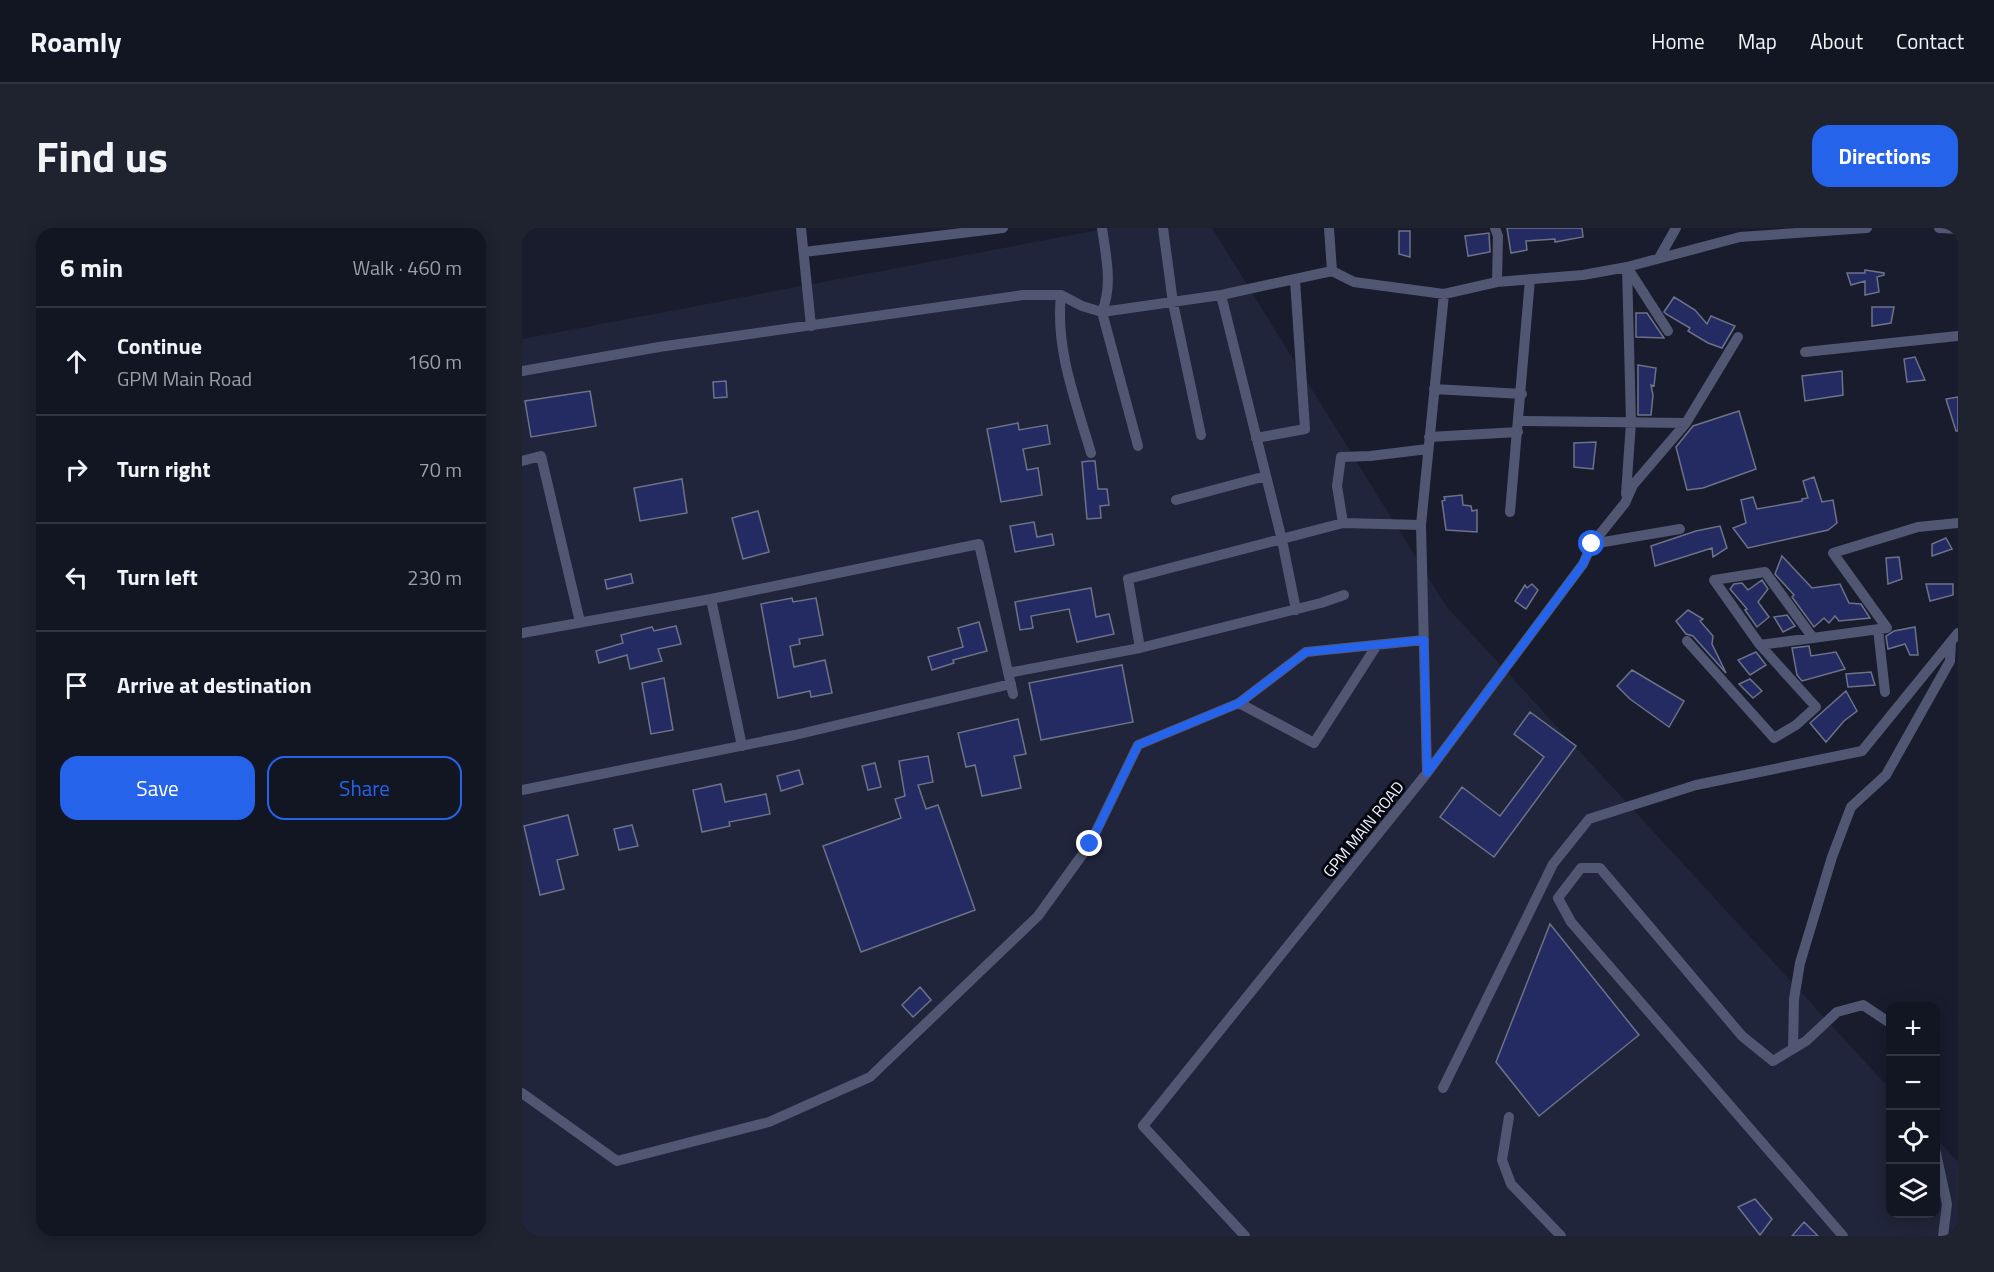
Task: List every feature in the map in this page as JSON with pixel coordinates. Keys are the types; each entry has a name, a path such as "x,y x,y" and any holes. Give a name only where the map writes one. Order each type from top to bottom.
{"street":[{"path":"801,228 811,326"},
{"path":"804,252 1003,228"},
{"path":"1102,228 1110,283 1102,312 1138,446"},
{"path":"1163,228 1173,303 1201,435"},
{"path":"1495,228 1498,236 1497,282"},
{"path":"1659,258 1676,228"},
{"path":"522,371 659,347 1023,295 1061,295 1082,306 1102,312 1221,295 1332,271 1354,282 1443,294 1497,282 1583,275 1627,267 1740,237 1867,228"},
{"path":"1939,228 1958,229"},
{"path":"1331,229 1332,271"},
{"path":"1627,267 1668,331"},
{"path":"1625,503 1631,422 1627,267"},
{"path":"1510,512 1522,394 1530,279"},
{"path":"1256,438 1305,429 1295,280"},
{"path":"1427,773 1421,525 1443,294"},
{"path":"1061,295 1059,316 1061,339 1073,394 1091,453"},
{"path":"1221,295 1282,540 1296,610"},
{"path":"1805,352 1958,336"},
{"name":"GPM MAIN ROAD","path":"1245,1236 1143,1126 1427,773 1583,564 1592,544 1625,503 1633,485 1686,423 1738,337"},
{"path":"1434,390 1522,394"},
{"path":"1430,437 1518,427 1631,422 1686,423"},
{"path":"1343,523 1337,486 1341,457 1428,449"},
{"path":"522,461 541,456 580,622"},
{"path":"1176,500 1266,476"},
{"path":"1140,648 1128,579 1343,523 1421,525"},
{"path":"1760,645 1887,628 1833,553 1918,527 1958,523"},
{"path":"1592,544 1680,529"},
{"path":"522,633 711,599 980,544 1011,684"},
{"path":"1687,641 1774,738 1796,725 1816,707 1760,645 1714,580 1765,572 1813,638"},
{"path":"522,790 795,735 1011,684 1140,648 1296,610 1344,595"},
{"path":"711,599 742,746"},
{"path":"1878,629 1885,692"},
{"path":"1793,1049 1794,999 1800,963 1832,857 1851,807 1886,775 1950,661 1954,637"},
{"path":"1443,1088 1553,864 1589,819 1696,785 1862,752 1954,637"},
{"path":"522,1094 616,1161 769,1122 870,1077 1038,916 1090,844 1138,745 1239,703 1306,652 1424,640"},
{"path":"1239,703 1314,743 1377,645"},
{"path":"1843,1236 1571,922 1558,898 1581,868 1600,868 1742,1036 1773,1061 1806,1041 1838,1012 1846,1009 1863,1005 1886,1020"},
{"path":"1509,1117 1502,1160 1511,1184 1561,1236"},
{"path":"1938,1164 1947,1204 1943,1236"}],"shaded area":[{"path":"1109,228 1212,228 1446,606 1886,1085 1886,1218 1940,1218 1940,1142 1958,1162 1958,1236 522,1236 522,339"}],"building":[{"path":"1507,228 1582,228 1583,237 1555,242 1555,239 1526,241 1527,250 1511,253"},
{"path":"1399,231 1410,231 1410,257 1399,254"},
{"path":"1489,233 1490,252 1468,256 1465,236"},
{"path":"1865,270 1884,273 1877,277 1879,292 1865,295 1865,281 1851,285 1847,273 1865,273"},
{"path":"1674,297 1695,310 1707,324 1711,316 1735,326 1722,348 1688,331 1690,328 1664,312"},
{"path":"1872,307 1894,307 1891,323 1872,326"},
{"path":"1636,313 1647,313 1664,338 1636,337"},
{"path":"1915,357 1925,380 1907,382 1904,359"},
{"path":"1638,365 1656,368 1654,386 1651,385 1653,395 1651,415 1638,415"},
{"path":"1842,371 1843,395 1805,401 1802,376"},
{"path":"726,381 727,397 714,398 713,382"},
{"path":"590,391 596,426 531,437 525,401"},
{"path":"1958,397 1958,431 1956,431 1946,399"},
{"path":"1739,411 1756,469 1703,488 1687,490 1676,447 1693,426"},
{"path":"1018,423 1019,430 1047,425 1050,444 1023,449 1027,470 1038,468 1042,495 1001,502 987,429"},
{"path":"1596,442 1593,469 1574,467 1574,443"},
{"path":"1095,461 1098,489 1107,489 1109,505 1100,506 1101,518 1087,519 1082,462"},
{"path":"1814,477 1822,502 1833,500 1837,523 1828,530 1748,548 1733,528 1746,523 1741,500 1753,497 1757,509 1802,501 1808,498 1803,481"},
{"path":"682,479 687,513 640,521 634,488"},
{"path":"1462,495 1463,505 1471,506 1472,511 1477,510 1477,532 1446,530 1442,501 1445,500 1444,497"},
{"path":"758,511 769,552 743,559 732,518"},
{"path":"1034,522 1037,537 1052,534 1054,545 1015,552 1010,526"},
{"path":"1720,526 1727,548 1713,557 1712,548 1655,566 1651,546 1696,531"},
{"path":"1946,538 1952,549 1932,556 1932,544"},
{"path":"1782,556 1812,588 1840,584 1849,603 1861,604 1870,618 1839,621 1835,616 1829,623 1824,618 1814,627 1792,597 1794,595 1775,574"},
{"path":"1899,557 1902,579 1888,584 1886,558"},
{"path":"631,574 633,583 607,589 605,580"},
{"path":"1762,580 1768,589 1758,602 1769,617 1757,627 1745,610 1747,609 1730,589 1734,584 1742,583 1748,590"},
{"path":"1532,584 1538,590 1526,609 1515,601 1525,585 1527,588"},
{"path":"1926,584 1953,584 1953,595 1930,601"},
{"path":"1091,588 1096,617 1109,614 1114,634 1077,642 1069,609 1031,616 1033,628 1020,630 1015,602"},
{"path":"792,598 793,602 816,598 823,635 799,639 800,644 790,646 794,667 825,660 832,693 811,697 810,691 778,698 761,604"},
{"path":"1688,610 1703,619 1700,621 1713,636 1712,644 1726,673 1693,636 1686,634 1676,621"},
{"path":"1787,615 1795,626 1783,632 1774,617"},
{"path":"979,622 987,651 953,660 954,663 932,670 928,657 963,647 958,628"},
{"path":"676,626 681,644 658,649 662,661 630,669 627,655 599,663 596,651 623,643 621,635 652,627 654,631"},
{"path":"1915,627 1918,655 1910,655 1905,644 1888,649 1886,636 1894,631"},
{"path":"1809,646 1811,656 1836,652 1845,669 1802,681 1797,675 1792,648"},
{"path":"1756,652 1766,665 1750,675 1738,660"},
{"path":"1122,665 1133,722 1041,740 1029,683"},
{"path":"1632,670 1684,701 1669,727 1630,699 1617,686"},
{"path":"1871,672 1875,685 1848,687 1846,674"},
{"path":"664,678 673,730 651,734 642,683"},
{"path":"1750,679 1762,691 1753,698 1739,684"},
{"path":"1846,691 1857,711 1844,721 1826,742 1810,723"},
{"path":"1530,712 1576,746 1494,857 1440,817 1462,787 1500,816 1544,757 1514,734"},
{"path":"1018,719 1026,754 1014,756 1021,788 982,796 975,765 966,767 958,733"},
{"path":"928,756 933,782 918,785 926,809 938,805 975,910 861,952 823,846 901,818 895,799 905,796 899,761"},
{"path":"875,763 881,787 868,790 862,766"},
{"path":"799,770 803,784 781,791 777,776"},
{"path":"721,784 725,802 766,794 770,814 729,822 730,826 702,832 693,790"},
{"path":"568,815 578,855 557,860 564,889 540,895 524,826"},
{"path":"632,825 638,846 619,850 614,829"},
{"path":"1550,924 1639,1035 1539,1116 1496,1062"},
{"path":"920,987 931,1000 913,1017 902,1005"},
{"path":"1755,1199 1772,1219 1760,1235 1738,1207"},
{"path":"1804,1222 1818,1236 1792,1236"}],"route":[{"path":"1090,844 1138,745 1239,703 1306,652 1424,640 1427,773 1583,564 1592,544"}]}
